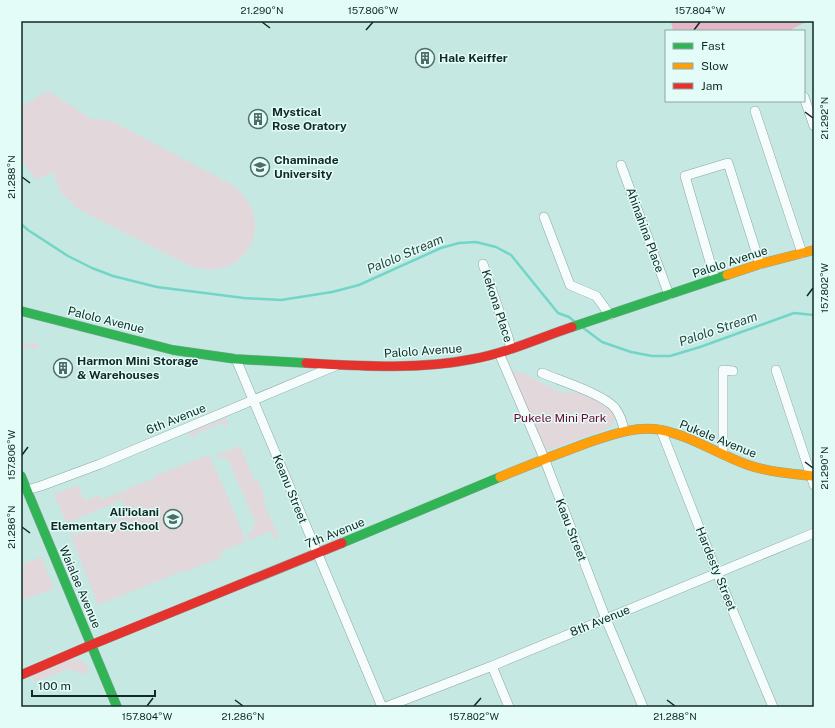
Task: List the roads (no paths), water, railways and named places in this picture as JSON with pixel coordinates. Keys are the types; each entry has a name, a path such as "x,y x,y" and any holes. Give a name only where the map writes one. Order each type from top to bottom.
{"street":[{"path":"805,100 814,126"},
{"path":"754,111 802,253"},
{"path":"714,279 685,176 728,163 760,264"},
{"name":"Ahinahina Place","path":"621,165 669,295"},
{"path":"544,217 570,285 596,296 610,315"},
{"name":"Palolo Avenue","path":"21,311 173,350 236,359 338,365 388,366 441,364 474,359 499,353 714,279 760,264 814,250"},
{"name":"Kekona Place","path":"482,264 511,349"},
{"name":"Kaau Street","path":"499,353 544,458 606,619 643,707"},
{"name":"Keanu Street","path":"236,359 316,553 382,707"},
{"name":"6th Avenue","path":"24,491 100,464 338,365"},
{"path":"723,454 723,370 733,371"},
{"path":"776,370 814,485"},
{"path":"542,373 594,395 610,404 616,409 620,416 624,431"},
{"name":"7th Avenue","path":"21,675 440,503 544,458 624,431 642,429 661,430"},
{"name":"Pukele Avenue","path":"661,430 684,437 748,465 762,469 812,476"},
{"name":"Hardesty Street","path":"661,430 717,573 773,707"},
{"name":"Waialae Avenue","path":"21,476 24,491 117,707"},
{"name":"8th Avenue","path":"386,707 492,666 814,534"},
{"path":"492,666 509,707"}],"waterway":[{"name":"Palolo Stream","path":"21,224 68,256 92,268 113,276 157,287 244,298 281,300 332,292 359,285 441,248 459,243 476,242 496,247 511,255 558,313 569,317 575,322"},
{"name":"Palolo Stream","path":"582,327 602,342 631,352 652,356 670,356 700,347 794,313 814,315"}],"place":[{"name":"Hale Keiffer","path":"425,58"},
{"name":"Mystical Rose Oratory","path":"258,119"},
{"name":"Chaminade University","path":"260,167"},
{"name":"Harmon Mini Storage & Warehouses","path":"63,368"},
{"name":"Ali'iolani Elementary School","path":"173,519"}],"park label":[{"name":"Pukele Mini Park","path":"560,418"}]}
